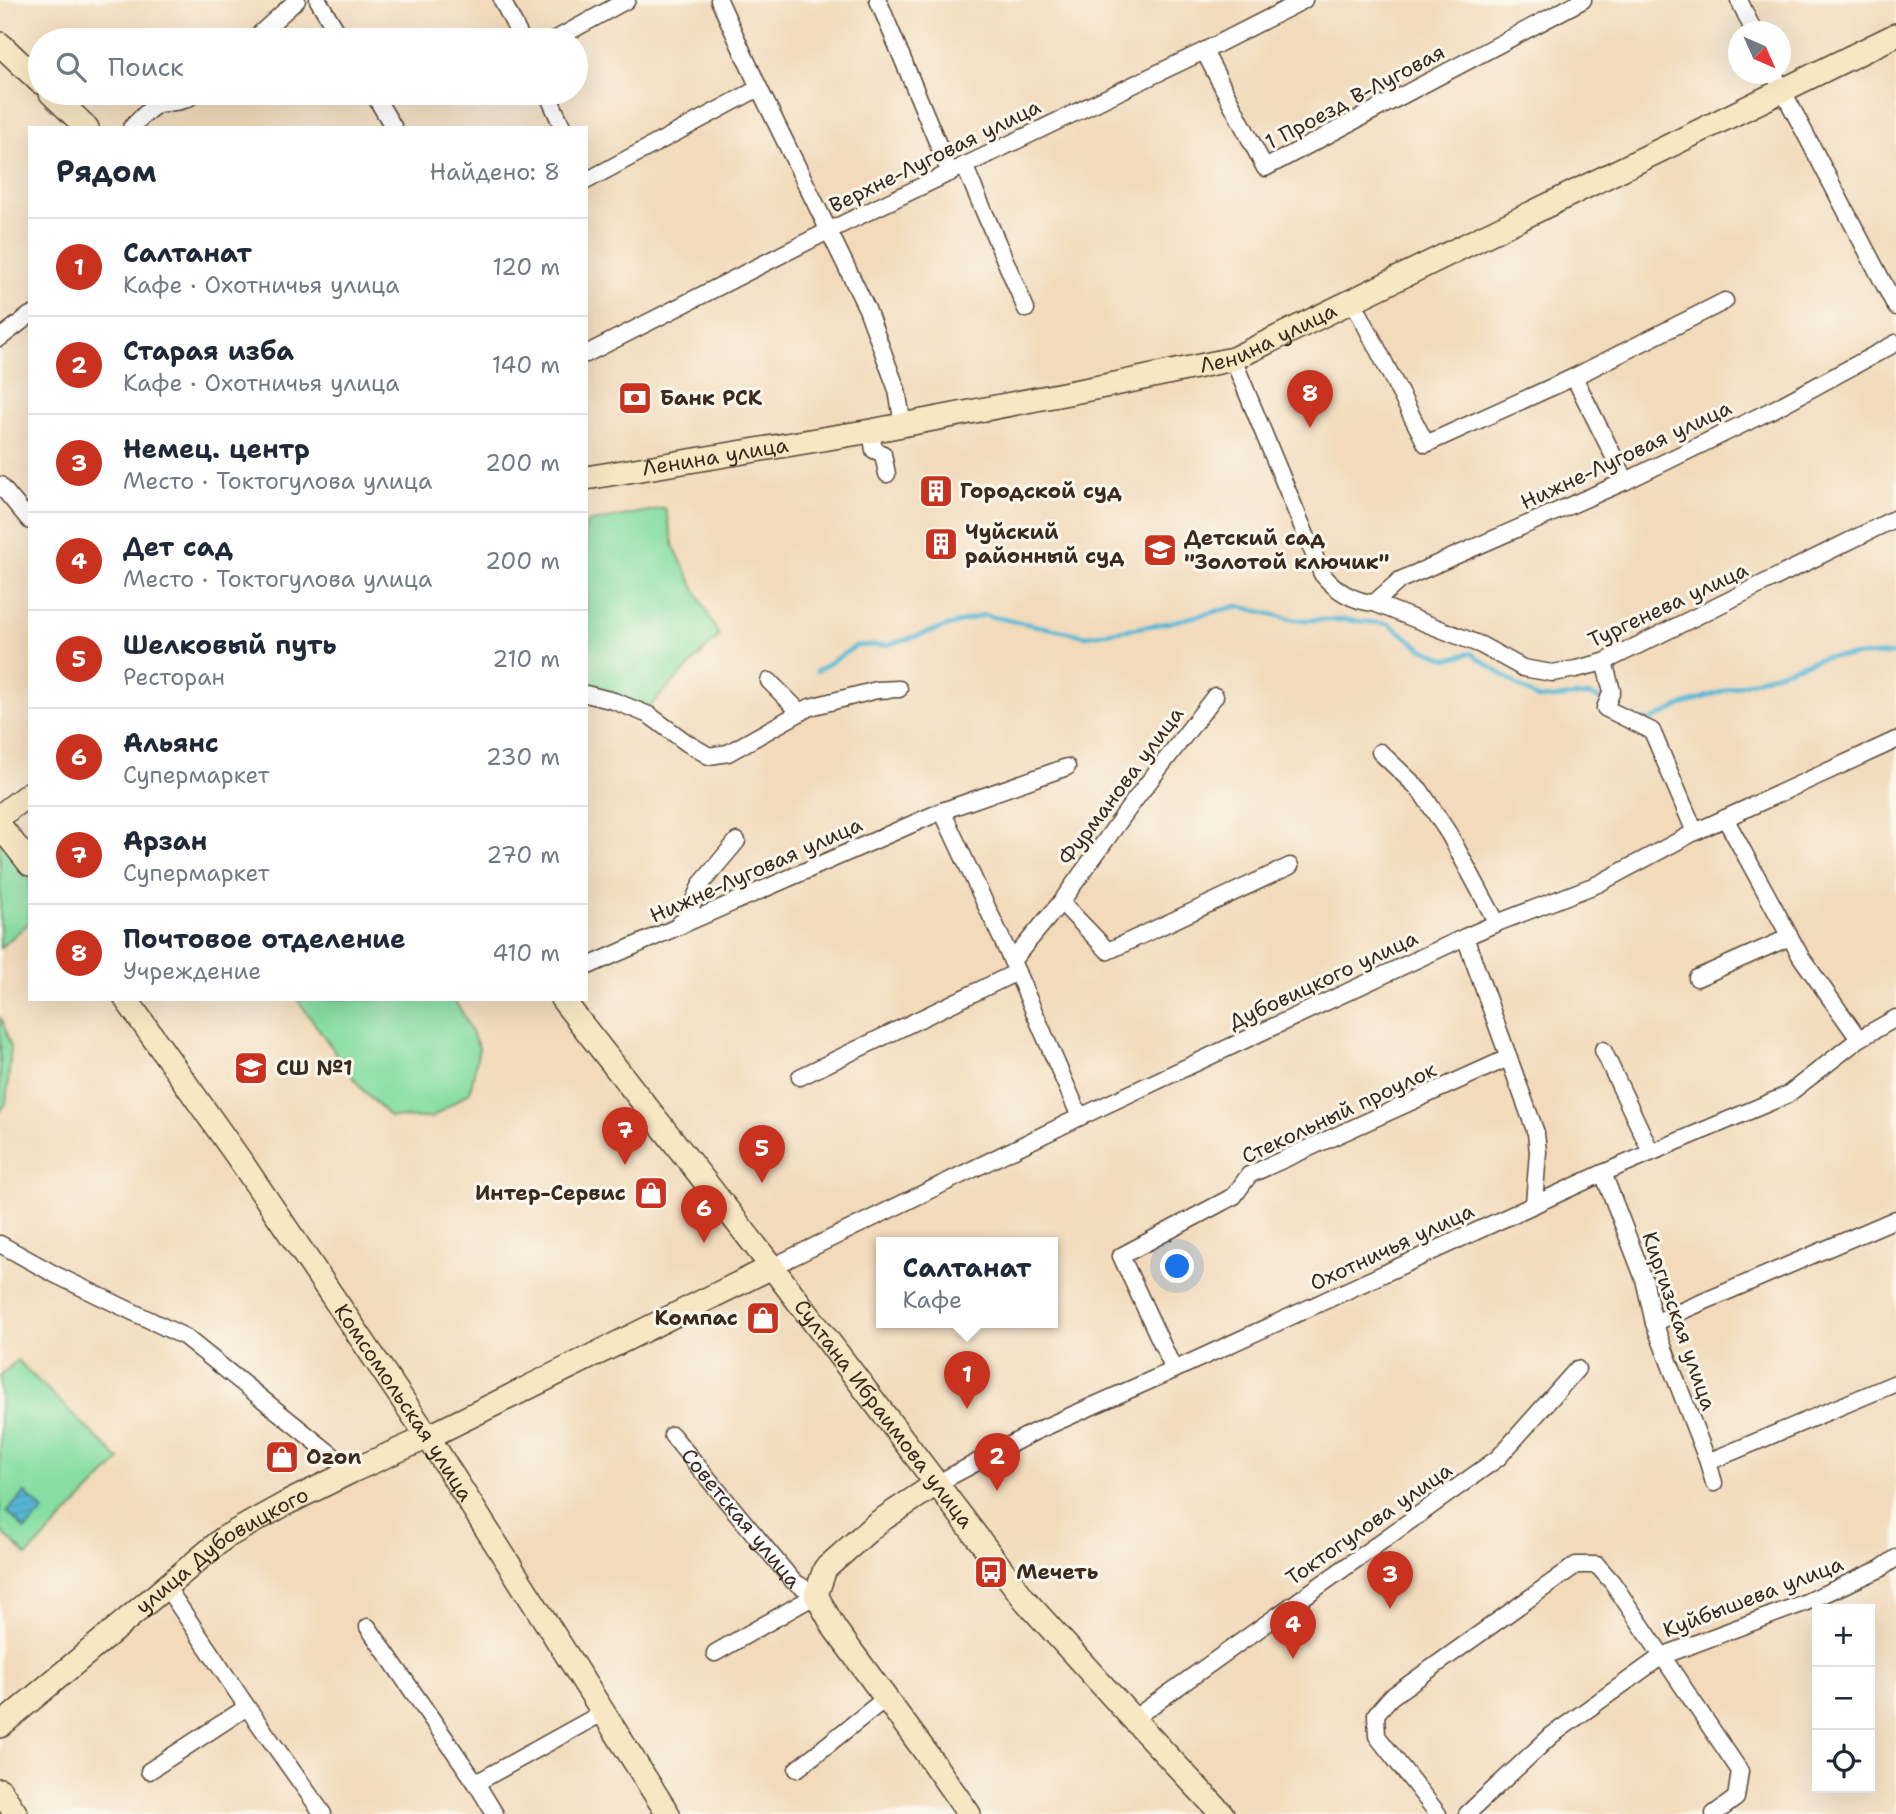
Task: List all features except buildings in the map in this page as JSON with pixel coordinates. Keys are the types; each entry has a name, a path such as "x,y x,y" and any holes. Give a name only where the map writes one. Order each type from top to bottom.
{"main road":[{"name":"Ленина улица","path":"1791,78 1896,35"},
{"path":"0,44 28,71"},
{"name":"Ленина улица","path":"588,478 871,431 1233,359 1353,301 1777,84"},
{"path":"63,105 85,126"},
{"path":"0,816 28,795"},
{"path":"0,826 28,861"},
{"name":"Комсомольская улица","path":"127,1001 242,1163 428,1437 668,1814"},
{"name":"Султана Ибраимова улица","path":"564,1001 772,1267 1025,1600 1222,1814"},
{"name":"улица Дубовицкого","path":"0,1726 224,1538 285,1504 428,1437 772,1267"},
{"name":"Советская улица","path":"936,1484 877,1523 825,1569 816,1595 835,1629 969,1814"},
{"path":"0,1790 16,1814"}],"street":[{"path":"266,28 297,0"},
{"path":"318,0 335,28"},
{"path":"502,0 516,28"},
{"path":"577,28 627,0"},
{"path":"719,0 867,309 897,390 903,425"},
{"path":"878,0 1026,309"},
{"name":"Верхне-Луговая улица","path":"588,353 830,230 1204,51 1304,0"},
{"name":"1 Проезд В-Луговая","path":"1204,51 1265,168 1583,0"},
{"path":"1739,0 1749,21"},
{"path":"1780,84 1896,307"},
{"path":"588,178 759,88"},
{"path":"133,126 156,106 163,105"},
{"path":"380,105 393,126"},
{"path":"553,105 563,126"},
{"path":"1353,301 1426,444 1574,377 1724,301"},
{"path":"0,338 28,317"},
{"name":"Нижне-Луговая улица","path":"1374,603 1400,580 1626,481 1774,409 1896,343"},
{"name":"Тургенева улица","path":"1233,359 1322,574 1332,587 1362,602 1374,603 1481,645 1523,668 1552,673 1604,662 1896,518"},
{"path":"1574,377 1626,481"},
{"path":"871,431 874,450 883,454 887,474"},
{"path":"0,485 28,519"},
{"path":"1604,662 1612,691 1605,708 1652,731 1695,832"},
{"path":"768,681 800,712"},
{"path":"588,694 614,701 649,715 709,756 728,752 810,707 877,690 899,689"},
{"name":"Фурманова улица","path":"800,1077 1014,967 1134,801 1215,696"},
{"name":"Дубовицкого улица","path":"772,1267 1080,1118 1465,937 1598,884 1695,832 1896,740"},
{"path":"1380,752 1420,790 1449,834 1497,923"},
{"name":"Нижне-Луговая улица","path":"588,966 942,811 1067,767"},
{"path":"942,811 1080,1118"},
{"path":"1725,818 1801,957 1859,1040"},
{"path":"675,928 686,918 701,884 737,841"},
{"path":"1061,902 1108,951 1290,866"},
{"path":"1465,937 1536,1133 1538,1152 1534,1204"},
{"path":"1697,978 1790,937"},
{"name":"Охотничья улица","path":"936,1484 1034,1432 1603,1173 1787,1095 1859,1040 1896,1018"},
{"path":"1603,1050 1651,1152"},
{"name":"Стекольный проулок","path":"1174,1370 1121,1256 1234,1196 1249,1175 1508,1058"},
{"name":"Киргизская улица","path":"1603,1173 1644,1279 1654,1323 1714,1483"},
{"path":"1654,1323 1896,1219"},
{"path":"0,1244 56,1275 185,1337 352,1471"},
{"name":"Токтогулова улица","path":"1133,1719 1498,1458 1577,1369"},
{"path":"1708,1462 1896,1383"},
{"name":"Советская улица","path":"672,1435 793,1581 816,1595 715,1653"},
{"name":"Куйбышева улица","path":"1466,1814 1552,1735 1662,1656 1804,1603 1880,1569 1896,1558"},
{"path":"1438,1814 1377,1736 1376,1714 1391,1697 1576,1565 1597,1565 1612,1582 1740,1771 1736,1798 1714,1814"},
{"path":"167,1588 323,1814"},
{"path":"368,1628 495,1814"},
{"path":"797,1769 886,1698"},
{"path":"149,1771 247,1707"},
{"path":"476,1783 604,1712"}],"green space":[{"path":"665,508 674,547 719,636 648,708 588,692 588,523"},
{"path":"0,839 28,877 28,924 0,948"},
{"path":"298,1001 454,1001 479,1048 470,1092 431,1118 390,1117 361,1088"},
{"path":"0,1016 11,1047 6,1104 0,1112"},
{"path":"17,1360 120,1460 27,1556 0,1530 0,1377"}],"water":[{"path":"25,1493 44,1511 25,1530 7,1511"}],"waterway":[{"path":"817,671 856,646 888,645 983,615 1087,636 1167,623 1238,606 1295,620 1347,620 1389,624 1423,649 1447,659 1471,653 1538,699 1590,695 1604,701"},
{"path":"1644,719 1649,721 1685,704 1824,657 1896,654"}],"place":[{"name":"Банк РСК","path":"635,398"},
{"name":"Почтовое отделение","path":"1310,428"},
{"name":"Городской суд","path":"936,491"},
{"name":"Чуйский районный суд","path":"941,544"},
{"name":"Детский сад \"Золотой ключик\"","path":"1160,550"},
{"name":"СШ №1","path":"251,1068"},
{"name":"Арзан","path":"625,1165"},
{"name":"Шелковый путь","path":"762,1183"},
{"name":"Интер-Сервис","path":"651,1193"},
{"name":"Альянс","path":"704,1243"},
{"name":"Компас","path":"763,1318"},
{"name":"Салтанат","path":"967,1409"},
{"name":"Ozon","path":"282,1457"},
{"name":"Старая изба","path":"997,1491"},
{"name":"Мечеть","path":"991,1572"},
{"name":"Немец. центр","path":"1390,1609"},
{"name":"Дет сад","path":"1293,1659"}]}
